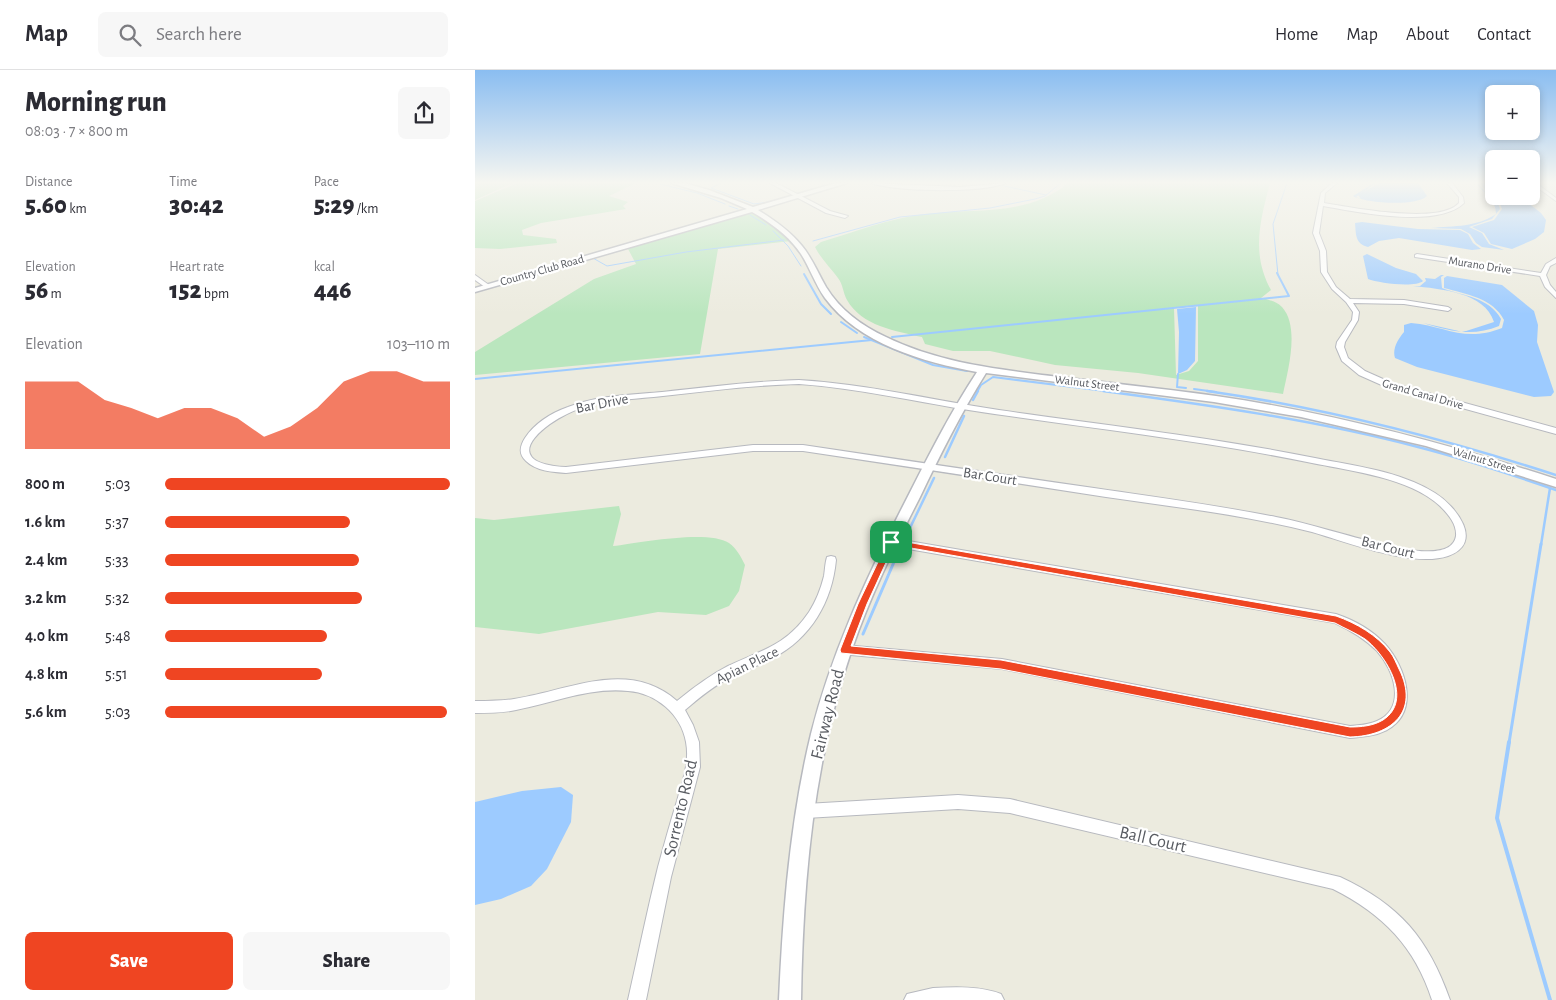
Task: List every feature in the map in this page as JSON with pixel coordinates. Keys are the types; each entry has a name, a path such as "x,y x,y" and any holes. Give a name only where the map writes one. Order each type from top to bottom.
{"street":[{"name":"Country Club Road","path":"475,290 696,226"},
{"name":"Walnut Street","path":"778,226 795,242 806,256 827,296 839,310 858,325 890,342 920,354 983,370 1213,399 1301,413 1431,444 1556,483"},
{"path":"1317,226 1316,233 1323,251 1324,272 1335,288 1349,301 1404,302 1448,309"},
{"name":"Murano Drive","path":"1417,256 1543,275"},
{"path":"1556,260 1546,268 1543,275 1547,286 1556,296"},
{"path":"475,277 487,286"},
{"name":"Grand Canal Drive","path":"1349,301 1354,309 1355,318 1340,347 1345,358 1362,373 1389,385 1556,431"},
{"name":"Fairway Road","path":"790,1000 797,881 807,811 820,738 844,650 862,604 891,542 959,407 983,370"},
{"name":"Bar Drive","path":"929,467 779,446 559,470 537,465 527,457 525,449 529,437 544,423 563,412 584,404 754,384 799,382 834,384 959,407"},
{"name":"Bar Court","path":"929,467 1265,518 1412,555 1441,555 1453,549 1461,539 1461,531 1456,518 1434,496 1414,486 1370,474 1235,445 959,407"},
{"path":"844,650 1001,664 1350,732 1365,731 1388,723 1401,705 1401,684 1387,656 1368,636 1336,619 891,542"},
{"name":"Apian Place","path":"677,708 721,676 771,654 798,636 809,621 827,588 831,560"},
{"name":"Sorrento Road","path":"475,707 524,704 591,687 618,684 651,690 670,701 677,708 689,731 694,756 689,783 663,877 637,1000"},
{"name":"Ball Court","path":"807,811 958,802 1010,806 1335,882 1373,901 1408,934 1425,959 1441,1000"},
{"path":"913,1000 931,996 965,995 995,1000"}],"green space":[{"path":"475,226 532,226 522,230 523,235 556,239 557,243 500,249 475,248"},
{"path":"701,226 775,226 791,241 718,249 700,354 475,375 475,352 594,279 636,264 627,247"},
{"path":"872,226 1261,226 1259,250 1261,263 1271,290 1261,298 1275,302 1282,307 1287,315 1292,337 1283,394 1138,373 1055,365 990,351 953,351 925,344 922,337 870,322 853,309 847,300 840,280 815,247 821,242","holes":["1198,306 1198,361 1189,371 1176,375 1174,308"]},
{"path":"619,506 621,514 613,546 690,537 719,539 732,545 739,553 745,565 739,591 729,606 706,615 658,612 539,634 475,627 475,518 494,520"}],"water":[{"path":"1355,226 1460,230 1468,234 1473,243 1481,249 1472,250 1399,238 1379,241 1368,247 1358,241"},
{"path":"1471,226 1469,227 1482,233 1489,244 1504,250 1482,247 1476,243 1470,234 1461,229 1431,228"},
{"path":"1545,226 1544,232 1535,239 1512,249 1491,244 1484,233 1472,227"},
{"path":"1367,254 1396,268 1416,274 1423,281 1405,284 1368,279 1363,256"},
{"path":"1444,275 1441,277 1442,288 1475,298 1490,306 1501,319 1499,326 1480,331 1464,332 1494,322 1489,312 1481,304 1472,298 1460,294 1413,286 1420,286 1426,281 1425,278 1435,279"},
{"path":"1447,276 1502,285 1534,311 1538,325 1537,342 1554,392 1551,396 1534,397 1417,367 1395,358 1395,348 1404,332 1404,325 1411,323 1466,334 1489,332 1502,328 1504,320 1486,302 1470,295 1444,288 1444,278"},
{"path":"1196,307 1195,361 1187,370 1178,374 1179,332 1177,309"},
{"path":"561,787 573,795 571,822 547,869 531,886 501,899 475,905 475,802 522,791"}],"waterway":[{"path":"813,241 866,226"},
{"path":"1273,226 1278,275"},
{"path":"773,231 782,240"},
{"path":"591,257 607,266 686,252 782,240"},
{"path":"782,240 801,266"},
{"path":"804,274 821,304 831,314"},
{"path":"892,337 1289,296 1278,275"},
{"path":"841,322 857,333"},
{"path":"864,337 872,340"},
{"path":"475,379 872,340"},
{"path":"872,340 933,365 967,371"},
{"path":"1178,374 1177,387 1186,388"},
{"path":"977,392 981,385 993,377 1113,392"},
{"path":"1194,389 1216,392"},
{"path":"973,400 978,391"},
{"path":"1103,391 1301,421 1379,437 1453,457 1550,488"},
{"path":"1207,391 1340,415 1427,437 1556,475"},
{"path":"945,457 964,416"},
{"path":"909,530 934,478"},
{"path":"1541,545 1550,488"},
{"path":"1550,488 1556,490"},
{"path":"1509,743 1541,544"},
{"path":"863,634 897,555"},
{"path":"1509,742 1497,818 1550,1000"}],"route":[{"path":"891,542 1336,619 1353,626 1382,649 1399,677 1402,692 1401,705 1388,723 1373,730 1350,732 1039,670 965,660 844,650 862,604 891,542"}]}
